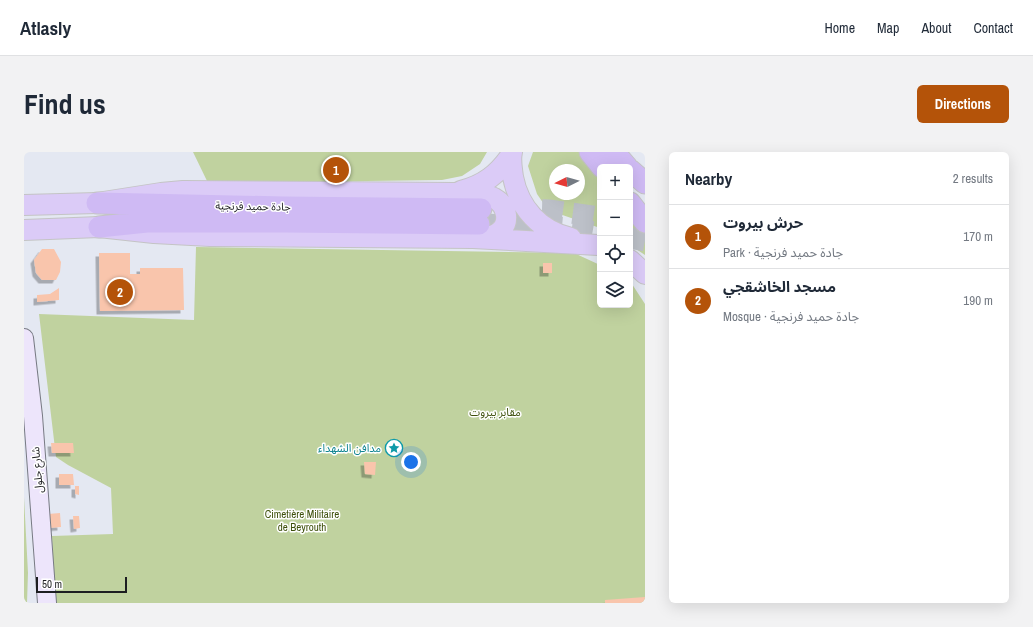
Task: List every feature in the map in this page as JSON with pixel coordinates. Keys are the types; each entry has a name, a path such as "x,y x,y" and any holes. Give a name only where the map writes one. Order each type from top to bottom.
{"highway":[{"path":"590,152 600,164"},
{"path":"614,152 624,164"},
{"path":"633,173 645,183"},
{"name":"جادة حميد فرنجية","path":"97,203 283,207 478,224"},
{"path":"633,207 645,222"},
{"name":"جادة حميد فرنجية","path":"99,227 147,222 478,224"}],"main road":[{"path":"454,192 469,189 491,177 503,166 512,153"},
{"path":"512,153 512,168 515,184 523,204 531,215 552,232 597,244"},
{"path":"97,203 183,191 454,192 480,194 496,199 502,205 507,217 506,222 500,231 490,236 478,224"},
{"name":"جادة حميد فرنجية","path":"24,206 97,203"},
{"path":"478,224 597,245"},
{"name":"جادة حميد فرنجية","path":"24,230 99,227"},
{"path":"633,263 645,274"},
{"name":"شارع جلول","path":"24,338 33,416 47,603"}],"green space":[{"path":"193,152 487,152 480,164 462,176 442,180 208,183"},
{"path":"533,152 586,152 597,167 597,227 548,210 537,194 528,166"},
{"path":"633,215 645,229 645,255 633,247"},
{"name":"مقابر بيروت","path":"196,247 574,253 597,264 597,308 633,308 633,286 645,304 645,603 55,603 52,536 113,534 111,488 56,457 39,314 194,320"},
{"path":"24,497 28,573 27,603 24,603"}],"building":[{"path":"42,249 54,249 61,262 60,272 56,280 42,280 36,273 34,260"},
{"path":"99,253 130,253 130,274 140,274 140,268 183,268 184,310 100,311"},
{"path":"543,263 552,263 552,273 543,273"},
{"path":"59,288 59,300 37,302 37,295 50,294"},
{"path":"51,443 73,443 74,453 52,453"},
{"path":"364,462 376,462 375,475 365,474"},
{"path":"59,474 73,474 74,485 59,485"},
{"path":"75,486 79,486 79,495 75,494"},
{"path":"60,513 61,527 49,528 48,514"},
{"path":"73,516 79,516 80,528 74,529"},
{"path":"645,597 645,603 605,603 605,600"}],"tunnel":[{"path":"511,209 549,210 597,217"},
{"path":"479,224 555,227 597,232"},
{"path":"633,239 645,241"}],"place":[{"name":"حرش بيروت","path":"336,170"},
{"name":"مسجد الخاشقجي","path":"120,292"},
{"name":"مدافن الشهداء","path":"394,448"}],"park label":[{"name":"Cimetière Militaire de Beyrouth","path":"302,520"}]}
